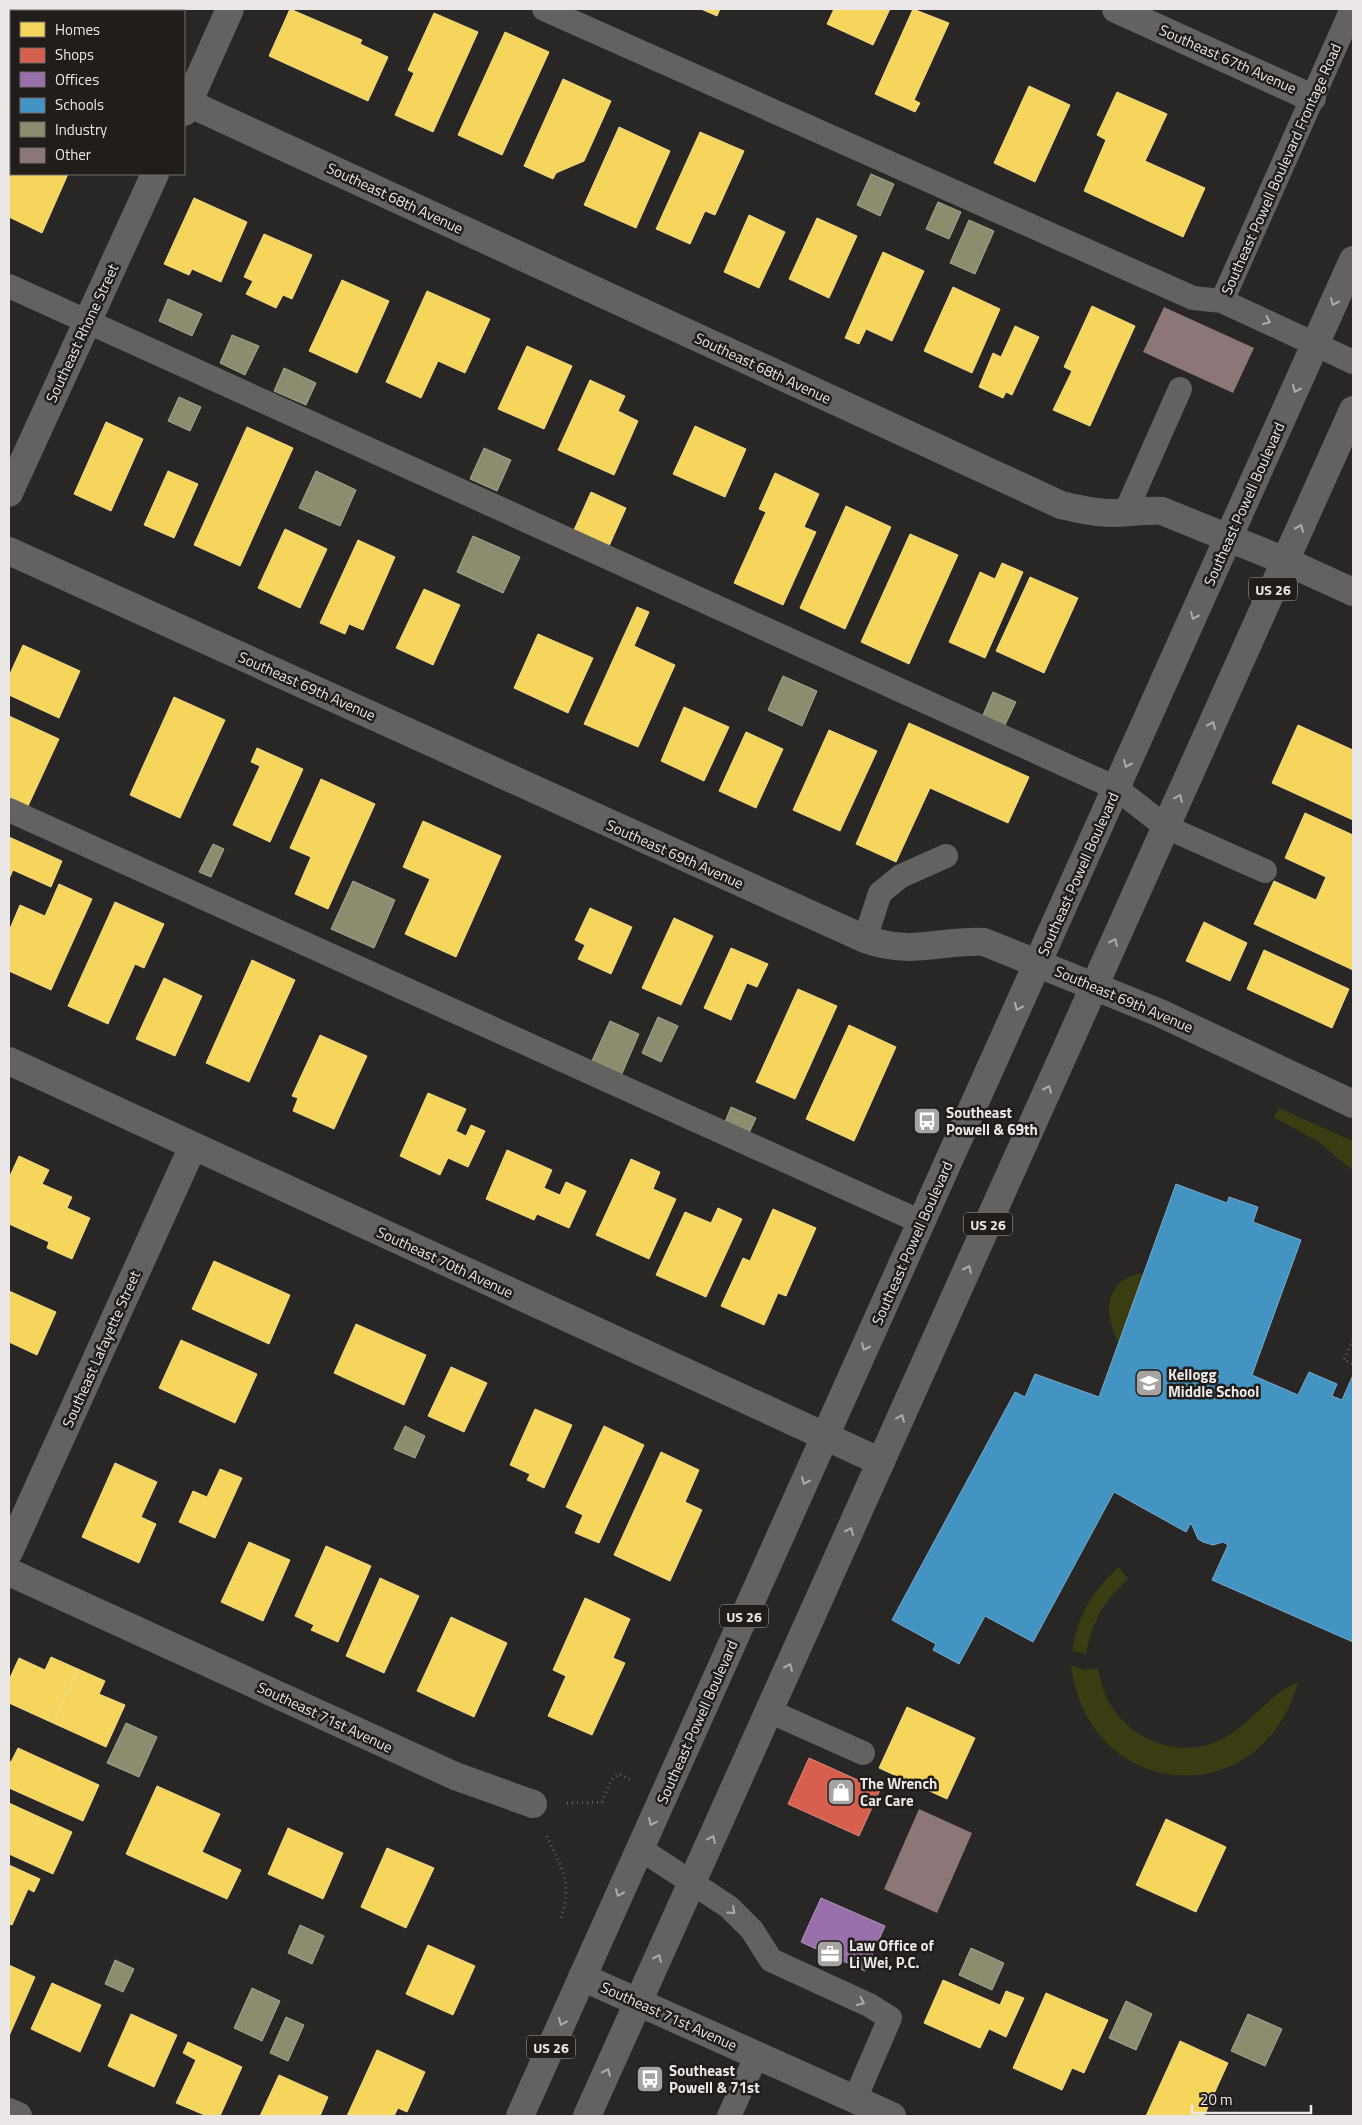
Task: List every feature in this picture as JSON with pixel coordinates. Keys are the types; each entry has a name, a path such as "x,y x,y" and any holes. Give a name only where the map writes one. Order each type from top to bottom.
{"main road":[{"name":"Southeast Powell Boulevard","path":"520,2116 1353,260"},
{"name":"US 26","path":"587,2116 1353,410"}],"street":[{"path":"185,105 230,9"},
{"name":"Southeast 67th Avenue","path":"1116,9 1312,98"},
{"name":"Southeast 68th Avenue","path":"185,105 1061,505 1087,511 1162,511 1285,561 1353,592"},
{"name":"Southeast Rhone Street","path":"9,493 155,175"},
{"name":"Southeast 69th Avenue","path":"9,551 865,939 883,946 904,948 925,948 962,941 984,942 1038,962 1160,1013 1353,1104"},
{"name":"Southeast 70th Avenue","path":"9,1061 881,1462"},
{"name":"Southeast Lafayette Street","path":"9,1552 193,1146"},
{"name":"Southeast 71st Avenue","path":"9,1572 455,1776 533,1804"},
{"name":"Southeast 71st Avenue","path":"582,1977 892,2116"},
{"path":"9,2112 18,2116"}],"lane":[{"path":"544,9 1193,298 1222,301 1353,362"},
{"name":"Southeast Powell Boulevard Frontage Road","path":"1222,301 1352,9"},
{"path":"9,286 1116,788 1166,826 1265,871"},
{"path":"1126,511 1180,389"},
{"path":"9,810 921,1222"},
{"path":"865,939 880,892 901,876 946,856"},
{"path":"769,1711 863,1753"},
{"path":"639,1848 729,1907 752,1930 771,1960 869,2006 890,2018 855,2100"},
{"path":"729,2116 756,2055"}],"path":[{"path":"1353,1340 1344,1360 1353,1364"},
{"path":"561,1918 566,1902 566,1880 533,1804 602,1802 612,1780 619,1774 664,1795"}],"green space":[{"path":"1279,1108 1353,1141 1353,1171 1320,1143 1274,1117"},
{"path":"1144,1273 1119,1343 1110,1321 1110,1299 1114,1290 1121,1282 1131,1276"},
{"path":"1119,1567 1128,1579 1112,1595 1100,1613 1086,1654 1072,1651 1078,1626 1088,1605 1101,1586"},
{"path":"1071,1665 1085,1670 1098,1668 1102,1687 1110,1704 1120,1718 1146,1738 1161,1744 1177,1747 1194,1747 1210,1744 1226,1737 1236,1731 1277,1695 1298,1682 1279,1725 1250,1755 1215,1771 1177,1775 1141,1766 1109,1745 1084,1711"}],"building: Homes":[{"path":"290,9 362,40 360,44 388,57 368,101 269,56"},
{"path":"701,9 720,9 717,16"},
{"path":"834,9 890,9 873,45 827,24"},
{"path":"913,9 949,23 914,100 920,103 915,112 875,94"},
{"path":"434,13 478,32 433,132 395,115 414,73 408,70"},
{"path":"505,32 549,52 502,155 458,135"},
{"path":"563,79 611,101 584,161 556,173 553,179 524,166"},
{"path":"1029,86 1070,105 1035,182 994,163"},
{"path":"1117,92 1167,114 1145,161 1205,188 1183,237 1084,191 1106,140 1097,135"},
{"path":"619,127 670,151 636,228 584,205"},
{"path":"700,132 744,151 715,215 705,211 690,244 656,229"},
{"path":"10,170 10,175 68,175 42,233 9,217"},
{"path":"194,198 247,222 221,282 192,269 189,275 164,264"},
{"path":"749,215 785,232 759,288 724,272"},
{"path":"817,218 857,236 829,298 789,279"},
{"path":"264,234 312,255 292,299 283,295 276,308 246,294 253,281 244,277"},
{"path":"883,252 924,271 892,341 866,329 859,344 845,338"},
{"path":"342,280 389,301 357,373 309,351"},
{"path":"953,287 1000,309 972,373 924,351"},
{"path":"427,291 490,319 465,373 438,361 421,398 386,382"},
{"path":"1092,306 1135,326 1090,426 1053,410 1072,371 1064,367"},
{"path":"1015,326 1039,337 1012,395 1006,392 1003,398 979,387 993,353 1001,357"},
{"path":"527,346 572,366 544,429 498,409"},
{"path":"590,380 625,396 618,411 638,421 614,475 558,450"},
{"path":"106,422 143,439 111,511 74,494"},
{"path":"695,426 746,449 725,497 673,474"},
{"path":"247,427 293,448 240,566 194,545"},
{"path":"168,471 198,484 174,538 144,525"},
{"path":"775,473 819,494 804,527 816,532 783,605 734,583 766,512 759,509"},
{"path":"591,492 626,508 609,546 574,530"},
{"path":"846,506 891,527 845,629 800,608"},
{"path":"285,529 327,549 300,608 258,588"},
{"path":"910,534 958,555 909,664 861,642"},
{"path":"358,540 395,557 363,630 349,624 345,634 320,623"},
{"path":"1002,563 1023,572 985,658 949,642 980,572 995,579"},
{"path":"1030,577 1078,598 1044,673 996,651"},
{"path":"424,589 460,605 433,665 396,648"},
{"path":"637,607 649,612 634,646 675,665 638,747 584,724"},
{"path":"538,634 593,658 568,713 514,688"},
{"path":"23,645 80,671 59,718 9,695 9,676"},
{"path":"174,697 225,720 180,818 130,795"},
{"path":"684,707 729,727 704,781 661,761"},
{"path":"9,716 59,739 28,806 9,797"},
{"path":"909,723 1029,777 1008,823 930,788 896,862 856,844"},
{"path":"1298,725 1353,750 1353,820 1272,783"},
{"path":"829,730 877,751 840,831 793,810"},
{"path":"746,732 783,749 756,808 719,791"},
{"path":"257,748 303,769 270,842 233,825 260,766 251,762"},
{"path":"321,779 375,804 328,909 295,894 311,857 290,848"},
{"path":"1305,813 1353,835 1353,970 1254,924 1274,881 1316,900 1326,877 1285,858"},
{"path":"423,821 501,856 456,957 405,934 430,879 403,867"},
{"path":"9,837 62,861 51,887 13,870 9,879"},
{"path":"59,884 92,899 51,990 9,971 9,931 20,905 45,916"},
{"path":"115,902 164,924 144,968 135,964 108,1024 68,1006"},
{"path":"590,908 632,927 611,974 578,959 585,945 575,940"},
{"path":"674,918 713,936 681,1005 642,988"},
{"path":"1204,922 1247,943 1230,981 1186,961"},
{"path":"731,948 768,964 757,987 747,983 731,1020 704,1008"},
{"path":"1264,950 1349,989 1332,1028 1247,989"},
{"path":"252,960 295,980 249,1082 206,1063"},
{"path":"164,978 202,996 175,1056 136,1039"},
{"path":"798,989 837,1006 795,1099 756,1082"},
{"path":"849,1025 896,1047 854,1141 806,1119"},
{"path":"320,1035 367,1056 334,1129 293,1111 298,1098 292,1096"},
{"path":"428,1093 466,1109 456,1131 466,1136 471,1125 485,1131 468,1167 448,1158 440,1175 400,1156"},
{"path":"507,1150 552,1170 544,1188 560,1195 566,1182 586,1191 569,1228 537,1214 534,1220 486,1199"},
{"path":"19,1156 49,1170 42,1184 72,1197 67,1208 90,1218 72,1259 47,1248 49,1242 9,1224 9,1178"},
{"path":"631,1159 660,1172 653,1189 676,1199 649,1259 596,1235"},
{"path":"718,1208 742,1219 706,1297 656,1275 685,1212 711,1223"},
{"path":"773,1209 816,1228 786,1296 778,1293 764,1325 721,1306 743,1258 750,1261"},
{"path":"214,1261 290,1295 269,1344 192,1309"},
{"path":"9,1291 56,1312 37,1355 9,1342"},
{"path":"356,1324 426,1355 404,1405 334,1373"},
{"path":"181,1340 257,1374 235,1423 159,1388"},
{"path":"451,1367 487,1383 464,1432 428,1416"},
{"path":"535,1409 572,1425 544,1488 527,1480 530,1474 510,1465"},
{"path":"604,1426 644,1445 599,1543 575,1533 583,1515 566,1507"},
{"path":"661,1452 699,1470 685,1502 702,1510 670,1581 614,1555"},
{"path":"115,1463 157,1482 141,1517 156,1524 139,1563 82,1537"},
{"path":"220,1469 242,1478 215,1538 179,1522 193,1491 207,1497"},
{"path":"249,1542 290,1560 263,1621 221,1602"},
{"path":"326,1546 371,1566 338,1642 311,1630 314,1625 295,1616"},
{"path":"380,1578 419,1596 384,1673 346,1656"},
{"path":"585,1598 630,1619 613,1658 625,1663 592,1735 548,1716 566,1676 553,1670"},
{"path":"451,1617 507,1643 474,1717 417,1691"},
{"path":"51,1657 78,1669 53,1723 9,1703 9,1680 19,1658 45,1670"},
{"path":"78,1669 105,1681 99,1694 125,1705 106,1747 53,1723"},
{"path":"907,1707 975,1738 947,1799 879,1768"},
{"path":"18,1748 99,1785 83,1821 9,1788 9,1761 11,1762"},
{"path":"157,1786 220,1814 202,1852 241,1870 227,1899 126,1854"},
{"path":"9,1803 72,1832 53,1874 9,1854"},
{"path":"1166,1819 1226,1847 1196,1912 1136,1885"},
{"path":"288,1828 343,1853 323,1899 268,1874"},
{"path":"387,1848 434,1868 406,1928 361,1907"},
{"path":"9,1865 40,1879 34,1892 28,1889 12,1925 9,1924"},
{"path":"428,1945 475,1966 453,2015 406,1994"},
{"path":"9,1965 35,1977 9,2036"},
{"path":"943,1980 1000,2005 1006,1991 1024,1998 1006,2037 989,2029 980,2048 924,2023"},
{"path":"52,1983 101,2005 80,2052 31,2029"},
{"path":"1046,1993 1108,2020 1084,2073 1072,2068 1062,2090 1013,2068"},
{"path":"131,2014 177,2035 154,2087 108,2066"},
{"path":"1180,2041 1228,2063 1204,2116 1146,2116"},
{"path":"188,2042 242,2067 220,2116 207,2116 176,2103 196,2060 183,2053"},
{"path":"377,2050 425,2072 407,2112 398,2108 394,2116 347,2116"},
{"path":"279,2075 328,2097 320,2116 260,2116"}],"building: Shops":[{"path":"809,1758 880,1790 859,1836 788,1804"}],"building: Offices":[{"path":"821,1898 885,1926 865,1971 801,1942"}],"building: Schools":[{"path":"1176,1184 1227,1203 1229,1197 1258,1207 1253,1222 1301,1240 1252,1375 1298,1395 1309,1372 1337,1384 1332,1396 1342,1400 1353,1375 1353,1642 1212,1580 1228,1545 1223,1542 1213,1545 1203,1542 1198,1539 1191,1523 1186,1532 1114,1492 1033,1642 985,1616 959,1664 933,1650 936,1644 892,1620 1015,1392 1025,1397 1035,1374 1099,1397"}],"building: Industry":[{"path":"871,174 894,184 880,216 857,205"},
{"path":"938,202 961,212 949,239 926,229"},
{"path":"969,220 994,231 975,274 950,263"},
{"path":"168,299 202,314 192,336 159,321"},
{"path":"232,335 259,346 245,375 220,363"},
{"path":"284,368 316,383 306,405 274,391"},
{"path":"179,397 201,407 190,431 168,421"},
{"path":"484,448 511,460 497,491 470,479"},
{"path":"316,471 356,490 340,526 299,508"},
{"path":"473,536 520,557 503,593 457,572"},
{"path":"783,676 817,691 802,726 768,710"},
{"path":"993,692 1016,702 1005,725 983,715"},
{"path":"213,844 224,849 211,877 199,872"},
{"path":"353,881 395,900 374,948 331,929"},
{"path":"658,1017 678,1026 661,1062 642,1053"},
{"path":"610,1021 639,1034 621,1076 591,1063"},
{"path":"731,1107 756,1118 749,1133 725,1122"},
{"path":"405,1426 425,1436 415,1458 394,1449"},
{"path":"126,1723 157,1737 139,1777 107,1763"},
{"path":"300,1925 324,1936 312,1964 288,1953"},
{"path":"971,1948 1004,1963 992,1990 959,1975"},
{"path":"115,1960 134,1969 123,1992 105,1984"},
{"path":"252,1988 280,2001 262,2041 234,2028"},
{"path":"1126,2001 1152,2014 1136,2050 1109,2038"},
{"path":"1248,2014 1282,2029 1265,2066 1231,2051"},
{"path":"286,2017 304,2025 288,2061 270,2053"}],"building: Other":[{"path":"1164,307 1254,348 1233,393 1143,352"},
{"path":"919,1809 972,1833 937,1913 884,1889"}],"place":[{"name":"Southeast Powell & 69th","path":"927,1121"},
{"name":"Kellogg Middle School","path":"1149,1383"},
{"name":"The Wrench Car Care","path":"841,1792"},
{"name":"Law Office of Li Wei, P.C.","path":"830,1954"},
{"name":"Southeast Powell & 71st","path":"650,2079"}]}
